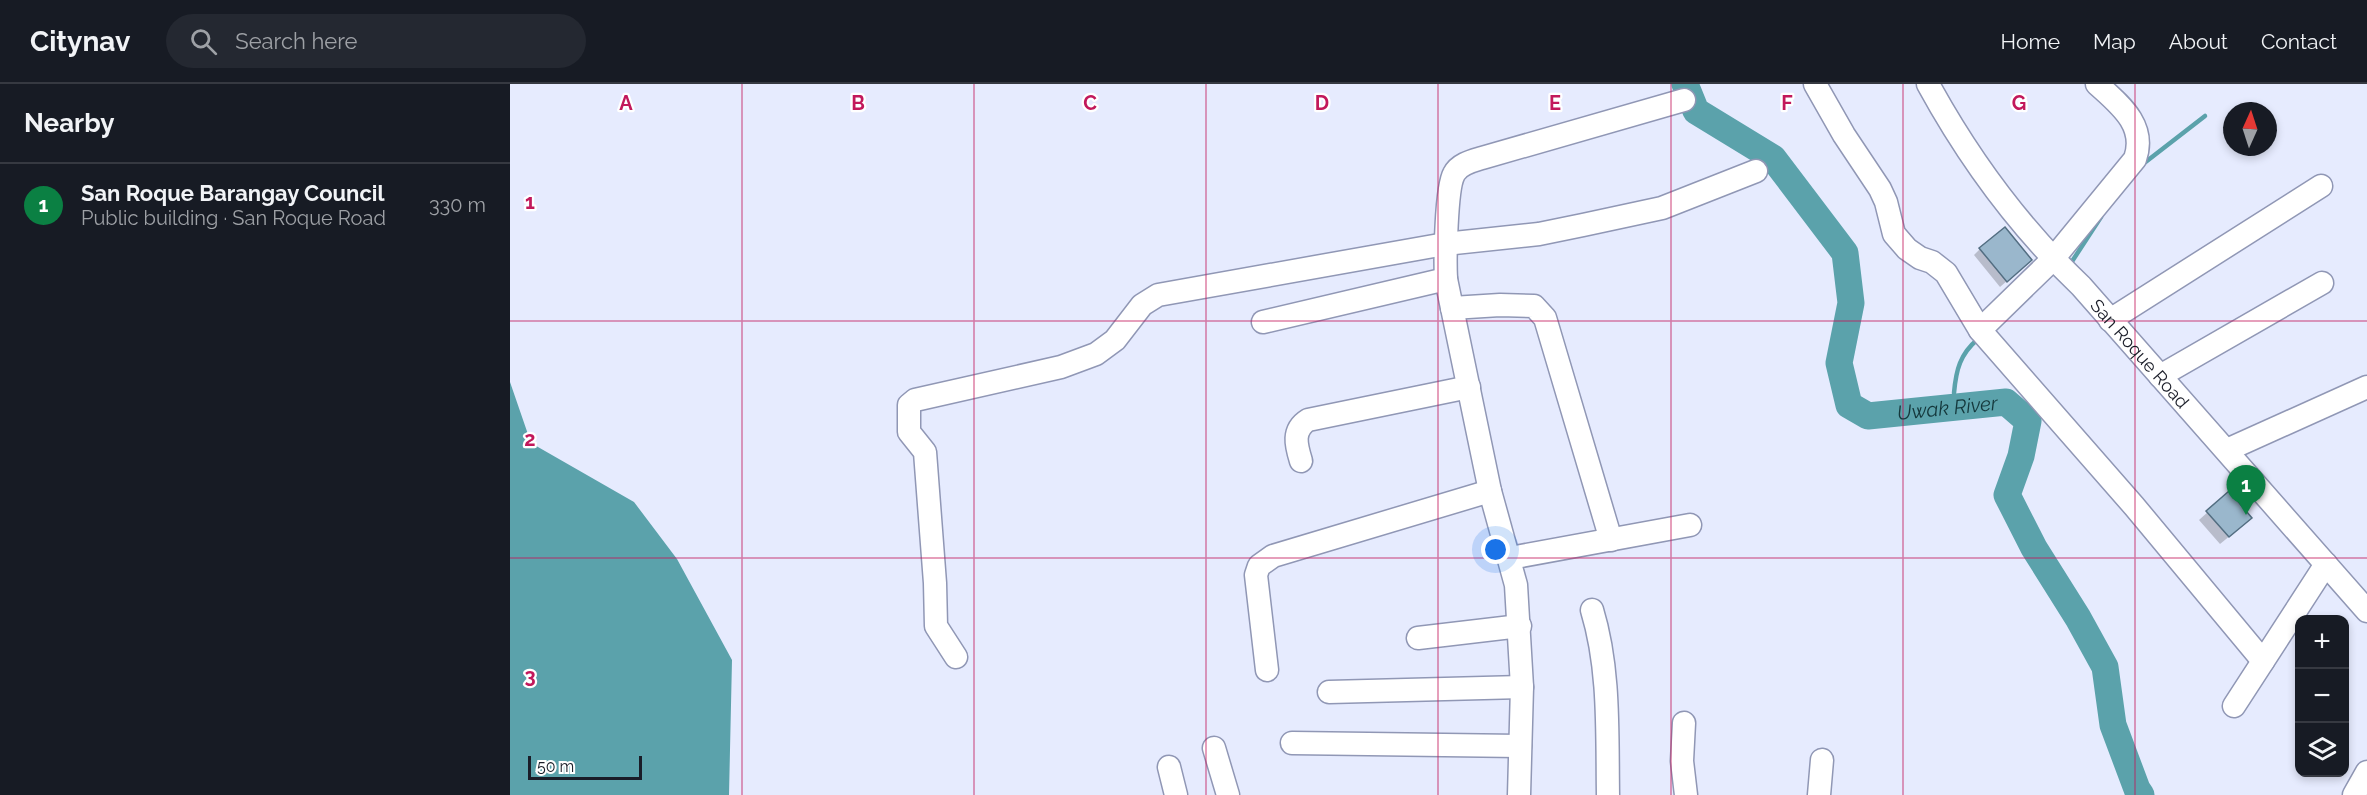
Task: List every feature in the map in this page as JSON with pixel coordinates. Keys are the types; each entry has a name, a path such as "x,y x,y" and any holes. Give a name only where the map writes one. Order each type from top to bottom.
{"street":[{"path":"1815,84 1844,135 1880,189 1886,202 1894,234 1907,249 1920,258 1932,262 1946,273 1980,330 2134,506 2263,661"},
{"name":"San Roque Road","path":"1928,84 1965,147 2016,216 2227,450 2326,564 2358,589 2367,611"},
{"path":"1980,330 2053,259 2135,159 2138,140 2131,120 2120,105 2097,84"},
{"path":"1519,795 1522,687 1516,585 1490,490 1446,279 1445,244 1453,175 1460,166 1482,158 1684,100"},
{"path":"956,657 936,626 925,452 909,432 909,405 915,400 1061,367 1096,354 1115,340 1142,305 1158,295 1445,244 1539,234 1662,208 1756,171"},
{"path":"2110,320 2321,186"},
{"path":"1263,322 1446,279"},
{"path":"2160,376 2322,283"},
{"path":"1452,308 1500,305 1534,306 1545,318 1611,540"},
{"path":"1301,461 1296,440 1301,424 1308,420 1469,387"},
{"path":"2227,450 2367,387"},
{"path":"1267,670 1256,575 1259,566 1273,556 1490,490"},
{"path":"1510,558 1690,525"},
{"path":"2234,706 2326,564"},
{"path":"1592,610 1601,639 1605,669 1608,795"},
{"path":"1418,638 1520,626"},
{"path":"1329,692 1522,687"},
{"path":"1684,723 1682,760 1686,795"},
{"path":"1292,743 1520,746"},
{"path":"1214,748 1228,795"},
{"path":"1819,795 1822,760"},
{"path":"1169,767 1176,795"},
{"path":"2355,795 2367,772"}],"shaded area":[{"path":"510,382 531,443 634,502 677,559 732,660 729,795 510,795"}],"building":[{"path":"2005,227 2032,260 2007,282 1979,248"},
{"path":"2229,491 2252,518 2229,537 2206,511"}],"waterway":[{"name":"Uwak River","path":"1685,84 1696,111 1773,158 1845,253 1851,303 1839,363 1849,405 1868,416 2006,402 2028,421 2021,456 2007,495 2034,548 2078,618 2105,667 2113,725 2141,795"},
{"path":"2143,164 2205,116"},
{"path":"2071,263 2101,217"},
{"path":"1954,393 1960,363 1978,339"}],"place":[{"name":"San Roque Barangay Council","path":"2246,515"}]}
